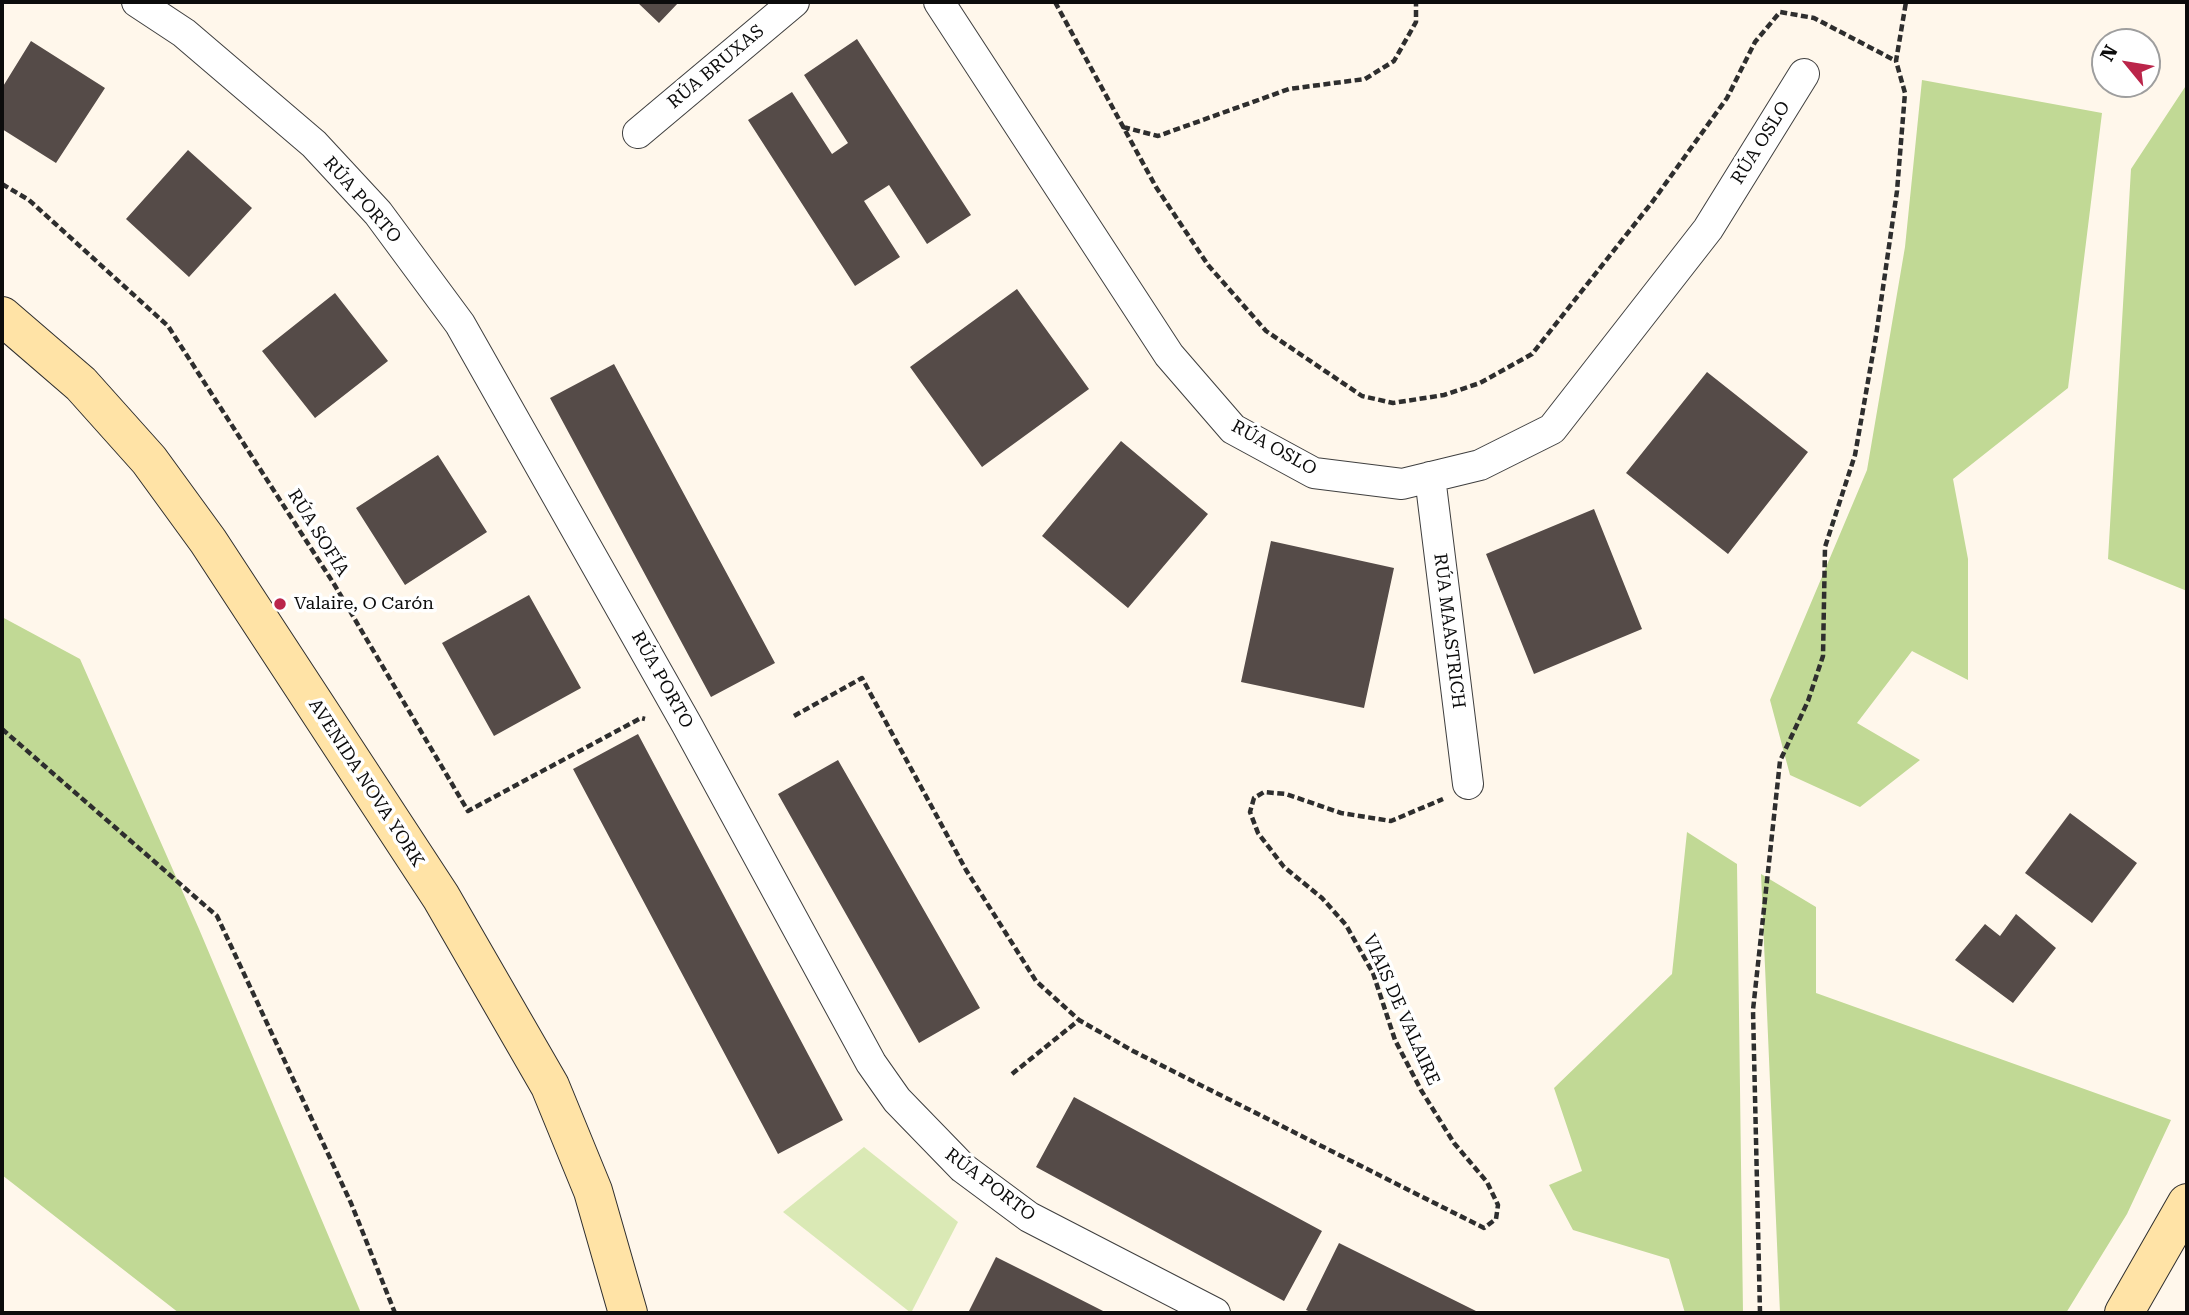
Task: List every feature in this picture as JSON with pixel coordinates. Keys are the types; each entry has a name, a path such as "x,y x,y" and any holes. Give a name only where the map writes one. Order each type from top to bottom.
{"street":[{"name":"RÚA PORTO","path":"137,2 184,33 314,144 377,213 460,324 687,725 871,1063 897,1100 963,1168 1029,1217 1215,1313"},
{"name":"RÚA BRUXAS","path":"638,132 794,2"},
{"name":"RÚA OSLO","path":"939,2 1169,355 1233,429 1314,473 1402,484 1479,465 1552,429 1708,229 1804,74"},
{"name":"AVENIDA NOVA YORK","path":"2,316 81,384 149,460 208,541 441,897 550,1086 593,1191 628,1313"},
{"name":"RÚA MAASTRICH","path":"1430,477 1468,784"},
{"path":"2124,1313 2187,1203"}],"path":[{"path":"1055,2 1156,187 1208,265 1266,331 1362,396 1393,403 1444,395 1480,383 1532,354 1654,201 1727,97 1755,42 1780,12 1814,18 1896,61"},
{"path":"1123,127 1158,136 1289,89 1365,79 1394,61 1416,22 1416,2"},
{"path":"1760,1313 1753,1010 1780,761 1808,701 1823,656 1825,547 1855,455 1897,191 1905,93 1896,61 1906,2"},
{"name":"RÚA SOFÍA","path":"2,184 29,200 168,326 334,584 468,811 641,718 687,725"},
{"name":"VIAIS DE VALAIRE","path":"794,716 862,678 966,870 1036,981 1079,1020 1133,1051 1484,1228 1496,1219 1498,1205 1487,1182 1454,1143 1421,1090 1395,1040 1373,973 1346,925 1322,898 1284,867 1258,833 1250,812 1254,798 1264,792 1286,794 1341,813 1391,821 1429,807 1468,784"},
{"path":"2,729 218,916 351,1203 395,1313"},
{"path":"1012,1074 1079,1020"}],"green space":[{"path":"1922,80 2102,113 2068,388 1953,479 1968,559 1968,680 1912,651 1857,723 1920,760 1860,807 1790,775 1770,700 1867,470 1905,247"},
{"path":"2187,84 2187,591 2108,559 2131,169"},
{"path":"2,617 80,659 199,929 361,1313 179,1313 2,1175"},
{"path":"1687,832 1737,864 1743,1313 1685,1313 1669,1259 1573,1230 1549,1185 1582,1171 1554,1088 1672,974"},
{"path":"1761,874 1816,907 1816,993 2171,1120 2127,1214 2066,1313 1780,1313"},
{"path":"864,1147 958,1222 911,1313 783,1212"}],"building":[{"path":"637,2 679,2 659,23"},
{"path":"857,39 971,215 927,244 889,185 864,201 900,257 855,286 748,120 792,92 832,154 848,143 804,75"},
{"path":"31,41 105,88 56,163 2,129 2,88"},
{"path":"188,150 252,208 189,277 126,219"},
{"path":"1017,289 1089,389 982,467 910,367"},
{"path":"335,293 388,361 315,418 262,351"},
{"path":"614,364 775,663 711,697 550,398"},
{"path":"1707,372 1808,452 1728,554 1626,473"},
{"path":"1121,441 1208,514 1128,608 1042,536"},
{"path":"438,455 487,532 405,585 356,508"},
{"path":"1594,509 1642,629 1534,674 1486,554"},
{"path":"1271,541 1394,568 1364,708 1241,682"},
{"path":"529,595 581,688 494,736 442,643"},
{"path":"638,734 843,1120 778,1154 573,769"},
{"path":"838,760 980,1008 919,1043 778,794"},
{"path":"2070,813 2137,863 2092,923 2025,873"},
{"path":"2016,914 2056,948 2013,1003 1955,960 1985,924 2000,936"},
{"path":"1074,1097 1322,1231 1284,1301 1036,1167"},
{"path":"1339,1243 1480,1313 1313,1313 1306,1310"},
{"path":"996,1257 1042,1280 1107,1313 968,1313"}],"place":[{"name":"Valaire, O Carón","path":"280,604"}]}
